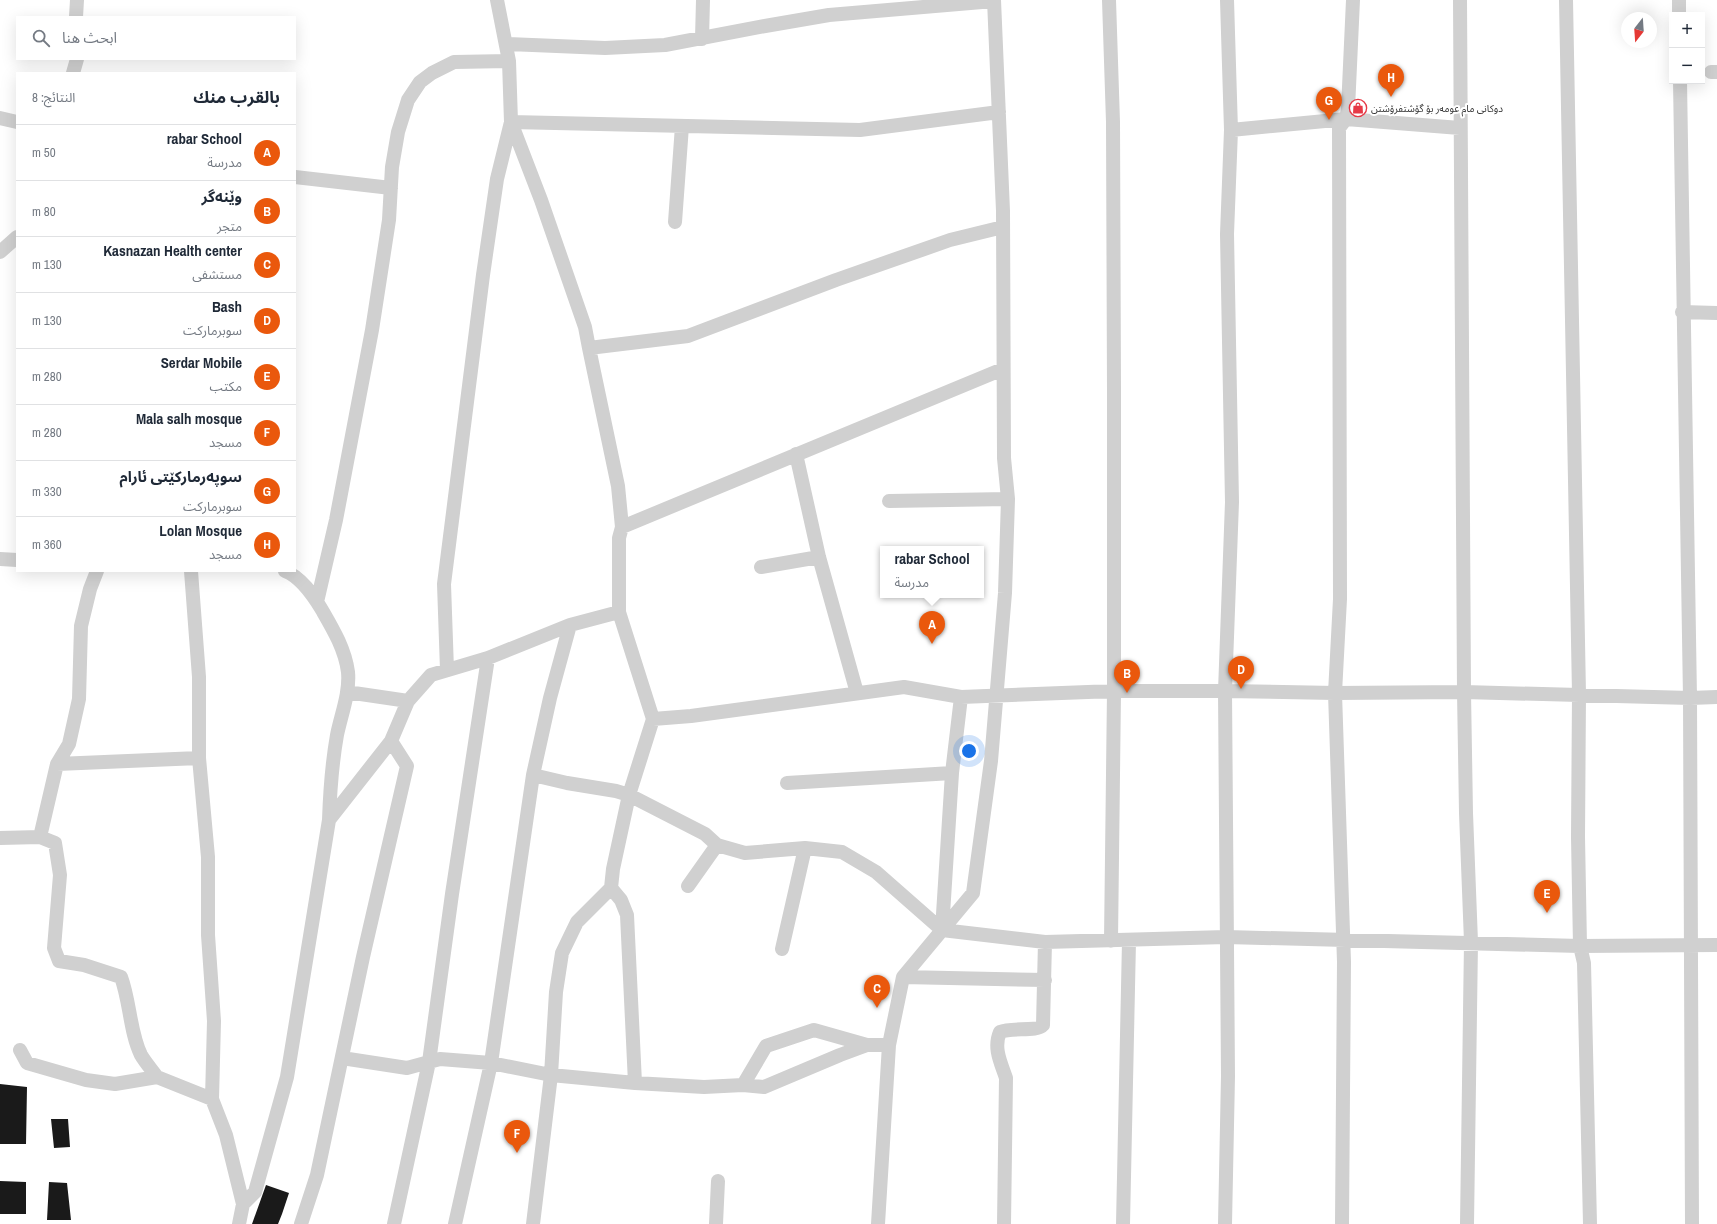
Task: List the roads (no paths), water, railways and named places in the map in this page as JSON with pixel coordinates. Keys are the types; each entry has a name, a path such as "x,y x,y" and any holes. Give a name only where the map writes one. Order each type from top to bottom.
{"street":[{"path":"76,16 77,0"},
{"path":"447,670 444,584 483,275 497,179 511,122 509,61 497,0"},
{"path":"702,39 703,0"},
{"path":"506,44 612,47 665,46 829,15 994,0 1000,112 1003,227 1004,458 1008,499 1005,593 991,761 973,892 903,977 889,1045 878,1224"},
{"path":"1109,0 1113,122 1114,692 1111,941"},
{"path":"1225,1224 1228,1076 1225,691 1232,502 1227,234 1231,130 1227,0"},
{"path":"1342,1224 1344,970 1335,693 1340,599 1339,128 1346,119 1348,109 1352,0"},
{"path":"1460,0 1464,692 1466,813 1471,942 1467,1224"},
{"path":"1566,0 1579,694 1578,837 1580,946 1584,963 1590,1224"},
{"path":"1679,0 1679,12"},
{"path":"73,72 77,60"},
{"path":"317,602 336,520 372,330 389,220 392,167 398,132 408,100 420,82 432,73 454,62 509,61"},
{"path":"1680,84 1682,312 1690,698 1692,1224"},
{"path":"511,122 860,130 1000,112"},
{"path":"0,118 16,122"},
{"path":"1231,130 1346,119 1460,128"},
{"path":"511,122 585,327 618,486 622,527 619,538 619,612 653,719 629,795 613,869 611,888 577,922 562,953 556,992 551,1075 533,1224"},
{"path":"675,222 682,126"},
{"path":"296,177 390,188"},
{"path":"589,348 688,336 836,280 950,240 1003,227"},
{"path":"0,252 16,238"},
{"path":"1682,312 1717,313"},
{"path":"622,527 1003,369"},
{"path":"796,454 819,557 857,693"},
{"path":"889,501 1008,499"},
{"path":"760,567 819,557"},
{"path":"0,559 16,560"},
{"path":"40,837 57,764 69,744 79,700 81,626 94,572"},
{"path":"191,572 199,678 199,758 208,857 208,935 214,1021 212,1099 226,1134 243,1204 239,1224"},
{"path":"243,1204 255,1192 287,1077 329,820 330,787 348,672 339,640 317,602 295,575 288,572"},
{"path":"329,820 391,741 408,701 431,675 488,658 570,625 619,612"},
{"path":"455,1224 491,1063 533,775 550,698 570,625"},
{"path":"394,1224 429,1062 452,894 488,658"},
{"path":"653,719 691,716 904,687 961,697 1114,692 1225,691 1335,693 1464,692 1690,698 1717,697"},
{"path":"346,692 408,701"},
{"path":"942,930 952,773 961,697"},
{"path":"301,1224 317,1175 407,766 391,741"},
{"path":"57,764 199,758"},
{"path":"787,783 952,773"},
{"path":"533,775 573,784 616,791 629,795 704,834 717,845 745,853 804,848 831,849 842,852 856,859 903,894 942,930 1045,942 1130,941 1226,937 1343,938 1580,946 1717,945"},
{"path":"0,838 40,837 55,843 60,875 54,948 59,961 84,965 122,977 127,991 132,1025 140,1054 157,1077"},
{"path":"688,886 717,845"},
{"path":"782,949 804,848"},
{"path":"611,888 621,900 627,915 635,1083"},
{"path":"1123,1224 1130,941"},
{"path":"1004,1224 1006,1078 999,1058 997,1039 1000,1032 1008,1029 1036,1029 1043,1026 1045,942"},
{"path":"903,977 1045,980"},
{"path":"743,1085 766,1046 814,1030 867,1045 889,1045"},
{"path":"342,1058 407,1068 440,1059 491,1063 551,1075 635,1083 704,1087 743,1085 764,1088 867,1045"},
{"path":"20,1050 27,1063 86,1080 115,1084 157,1077 212,1099"},
{"path":"716,1224 718,1181"}],"place":[{"name":"Lolan Mosque","path":"1391,97"},
{"name":"دوکانی مام عومەر بۆ گۆشتفرۆشتن","path":"1358,108"},
{"name":"سوپەرمارکێتی ئارام","path":"1329,120"},
{"name":"rabar School","path":"932,644"},
{"name":"Bash","path":"1241,689"},
{"name":"وێنەگر","path":"1127,693"},
{"name":"Serdar Mobile","path":"1547,913"},
{"name":"Kasnazan Health center","path":"877,1008"},
{"name":"Mala salh mosque","path":"517,1153"}]}
